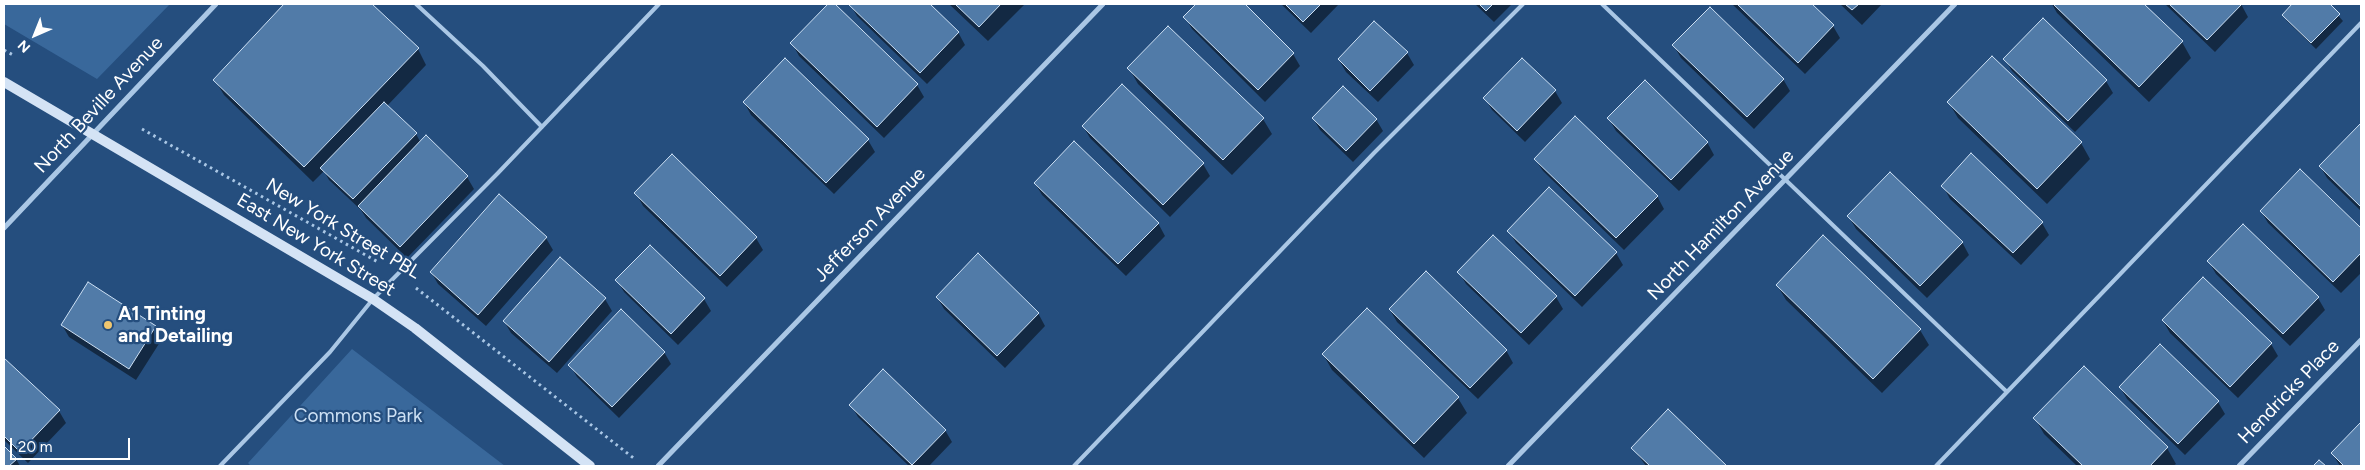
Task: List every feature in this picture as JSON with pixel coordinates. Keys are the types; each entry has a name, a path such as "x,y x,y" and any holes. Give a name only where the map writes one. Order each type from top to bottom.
{"main road":[{"name":"East New York Street","path":"4,82 373,299 415,328 590,466"}],"street":[{"name":"North Beville Avenue","path":"4,228 216,4"},
{"name":"Jefferson Avenue","path":"658,466 1103,4"},
{"name":"North Hamilton Avenue","path":"1508,466 1955,4"},
{"name":"Hendricks Place","path":"2239,466 2361,340"}],"lane":[{"path":"416,4 483,66 542,127"},
{"path":"220,466 330,352 373,299 542,127 658,4"},
{"path":"1074,466 1374,153 1523,4"},
{"path":"1602,4 2007,392"},
{"path":"1936,466 2361,22"}],"path":[{"path":"4,50 20,59"},
{"name":"New York Street PBL","path":"113,112 398,274 644,466"}],"green space":[{"path":"4,4 170,4 97,79 4,24"},
{"name":"Commons Park","path":"352,349 505,466 251,466 248,463"}],"building":[{"path":"284,4 372,4 419,48 304,167 213,80"},
{"path":"828,4 835,4 918,84 877,127 790,43"},
{"path":"848,4 930,4 959,32 920,73"},
{"path":"955,4 1001,4 979,27"},
{"path":"1196,4 1245,4 1294,53 1258,90 1183,17"},
{"path":"1285,4 1321,4 1303,22"},
{"path":"1479,4 1493,4 1486,11"},
{"path":"1737,4 1812,4 1834,25 1798,63"},
{"path":"1845,4 1859,4 1852,10"},
{"path":"2053,4 2144,4 2183,41 2139,87"},
{"path":"2169,4 2242,4 2207,40"},
{"path":"2292,4 2330,4 2340,14 2311,43 2282,15"},
{"path":"1710,7 1784,79 1747,117 1672,45"},
{"path":"2043,18 2107,80 2068,121 2003,59"},
{"path":"1374,21 1408,52 1370,91 1338,59"},
{"path":"1168,26 1264,118 1223,160 1127,68"},
{"path":"1992,56 2082,142 2037,189 1947,102"},
{"path":"785,58 869,139 826,183 743,102"},
{"path":"1522,58 1556,90 1517,131 1483,98"},
{"path":"1645,80 1708,142 1671,180 1607,118"},
{"path":"1122,84 1204,163 1163,205 1082,126"},
{"path":"1343,86 1377,119 1346,151 1312,118"},
{"path":"384,102 417,133 353,199 320,168"},
{"path":"1575,116 1658,196 1616,238 1534,159"},
{"path":"2361,123 2361,207 2319,166"},
{"path":"426,135 468,176 400,247 358,206"},
{"path":"1074,141 1159,223 1118,264 1034,183"},
{"path":"1971,153 2043,222 2013,253 1941,186"},
{"path":"672,154 757,237 720,276 634,193"},
{"path":"2300,169 2361,228 2361,253 2333,282 2260,211"},
{"path":"1890,172 1963,242 1920,286 1847,216"},
{"path":"1549,187 1617,252 1575,296 1507,231"},
{"path":"499,194 547,237 478,315 430,272"},
{"path":"2243,224 2319,297 2283,334 2207,261"},
{"path":"1493,235 1557,296 1521,333 1457,272"},
{"path":"1823,235 1921,329 1873,379 1776,285"},
{"path":"650,245 705,298 671,334 615,280"},
{"path":"978,253 1039,313 997,356 936,297"},
{"path":"560,257 606,298 549,362 503,321"},
{"path":"1426,271 1507,350 1470,388 1389,309"},
{"path":"2203,277 2272,343 2230,387 2162,320"},
{"name":"A1 Tinting and Detailing","path":"88,282 156,326 129,369 61,325"},
{"path":"1367,308 1459,397 1414,444 1322,354"},
{"path":"621,309 665,352 612,407 568,365"},
{"path":"2160,344 2219,401 2178,444 2119,387"},
{"path":"4,358 60,410 20,452 4,436"},
{"path":"2084,366 2168,447 2150,466 2083,466 2033,418"},
{"path":"883,369 946,430 912,465 849,405"},
{"path":"1668,409 1727,466 1650,466 1631,448"},
{"path":"2361,422 2361,466 2344,466 2331,453"},
{"path":"4,446 17,459 9,466 4,466"},
{"path":"2319,460 2326,466 2313,466"}],"place":[{"name":"A1 Tinting and Detailing","path":"108,325"}]}
